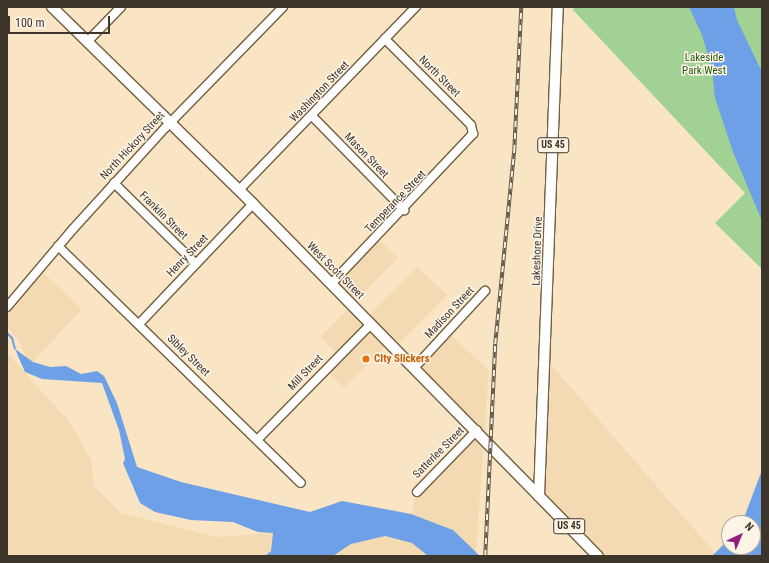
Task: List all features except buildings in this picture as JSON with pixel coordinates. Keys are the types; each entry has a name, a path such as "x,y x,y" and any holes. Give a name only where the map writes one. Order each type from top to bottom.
{"main road":[{"name":"West Scott Street","path":"52,7 253,204 477,430 598,556"},
{"name":"Lakeshore Drive","path":"539,496 558,7"}],"street":[{"path":"88,41 121,7"},
{"name":"North Hickory Street","path":"7,307 58,246 170,122 283,7"},
{"name":"Washington Street","path":"239,190 416,7"},
{"name":"North Street","path":"385,39 471,125 474,133"},
{"name":"Mason Street","path":"312,116 404,210"},
{"name":"Temperance Street","path":"331,284 462,149 474,133"},
{"name":"Franklin Street","path":"114,183 196,264"},
{"name":"Henry Street","path":"139,324 253,204"},
{"name":"Sibley Street","path":"58,246 258,439 301,483"},
{"name":"Madison Street","path":"414,368 486,291"},
{"name":"Mill Street","path":"258,439 371,324"},
{"name":"Satterlee Street","path":"417,492 477,430"}],"shaded area":[{"path":"377,238 398,258 352,305 331,284"},
{"path":"417,267 447,295 394,348 389,343 344,388 325,370 339,356 320,337 352,305 366,319"},
{"path":"39,269 82,309 33,362 27,359 21,345 7,326 7,307"},
{"path":"448,332 489,371 476,554 453,530 411,514 417,492 477,431 414,368"},
{"path":"7,353 68,420 91,460 94,486 121,513 216,537 273,533 271,551 265,556 7,556"},
{"path":"546,359 715,553 712,556 598,556 539,496"},
{"path":"385,536 412,543 428,556 333,556 351,544"}],"green space":[{"name":"Lakeside Park West","path":"574,7 762,7 762,269 715,223 745,193 573,10"}],"water":[{"path":"689,7 734,7 737,20 762,72 762,221 733,152 715,98 712,69 702,35"},
{"path":"15,349 33,362 50,367 66,366 81,374 97,371 104,376 117,403 137,467 181,482 310,512 342,501 411,514 453,530 480,556 428,556 412,543 385,536 351,544 333,556 265,556 271,551 273,533 258,532 233,522 191,520 155,512 140,503 123,463 125,459 119,430 102,383 42,379 25,372"},
{"path":"762,470 762,556 712,556 721,547 721,555 761,555 761,515 745,515"}],"waterway":[{"path":"7,333 12,338 15,349"}],"railway":[{"path":"485,556 495,344 514,151 521,7"}],"place":[{"name":"CIty Slickers","path":"366,359"}]}
